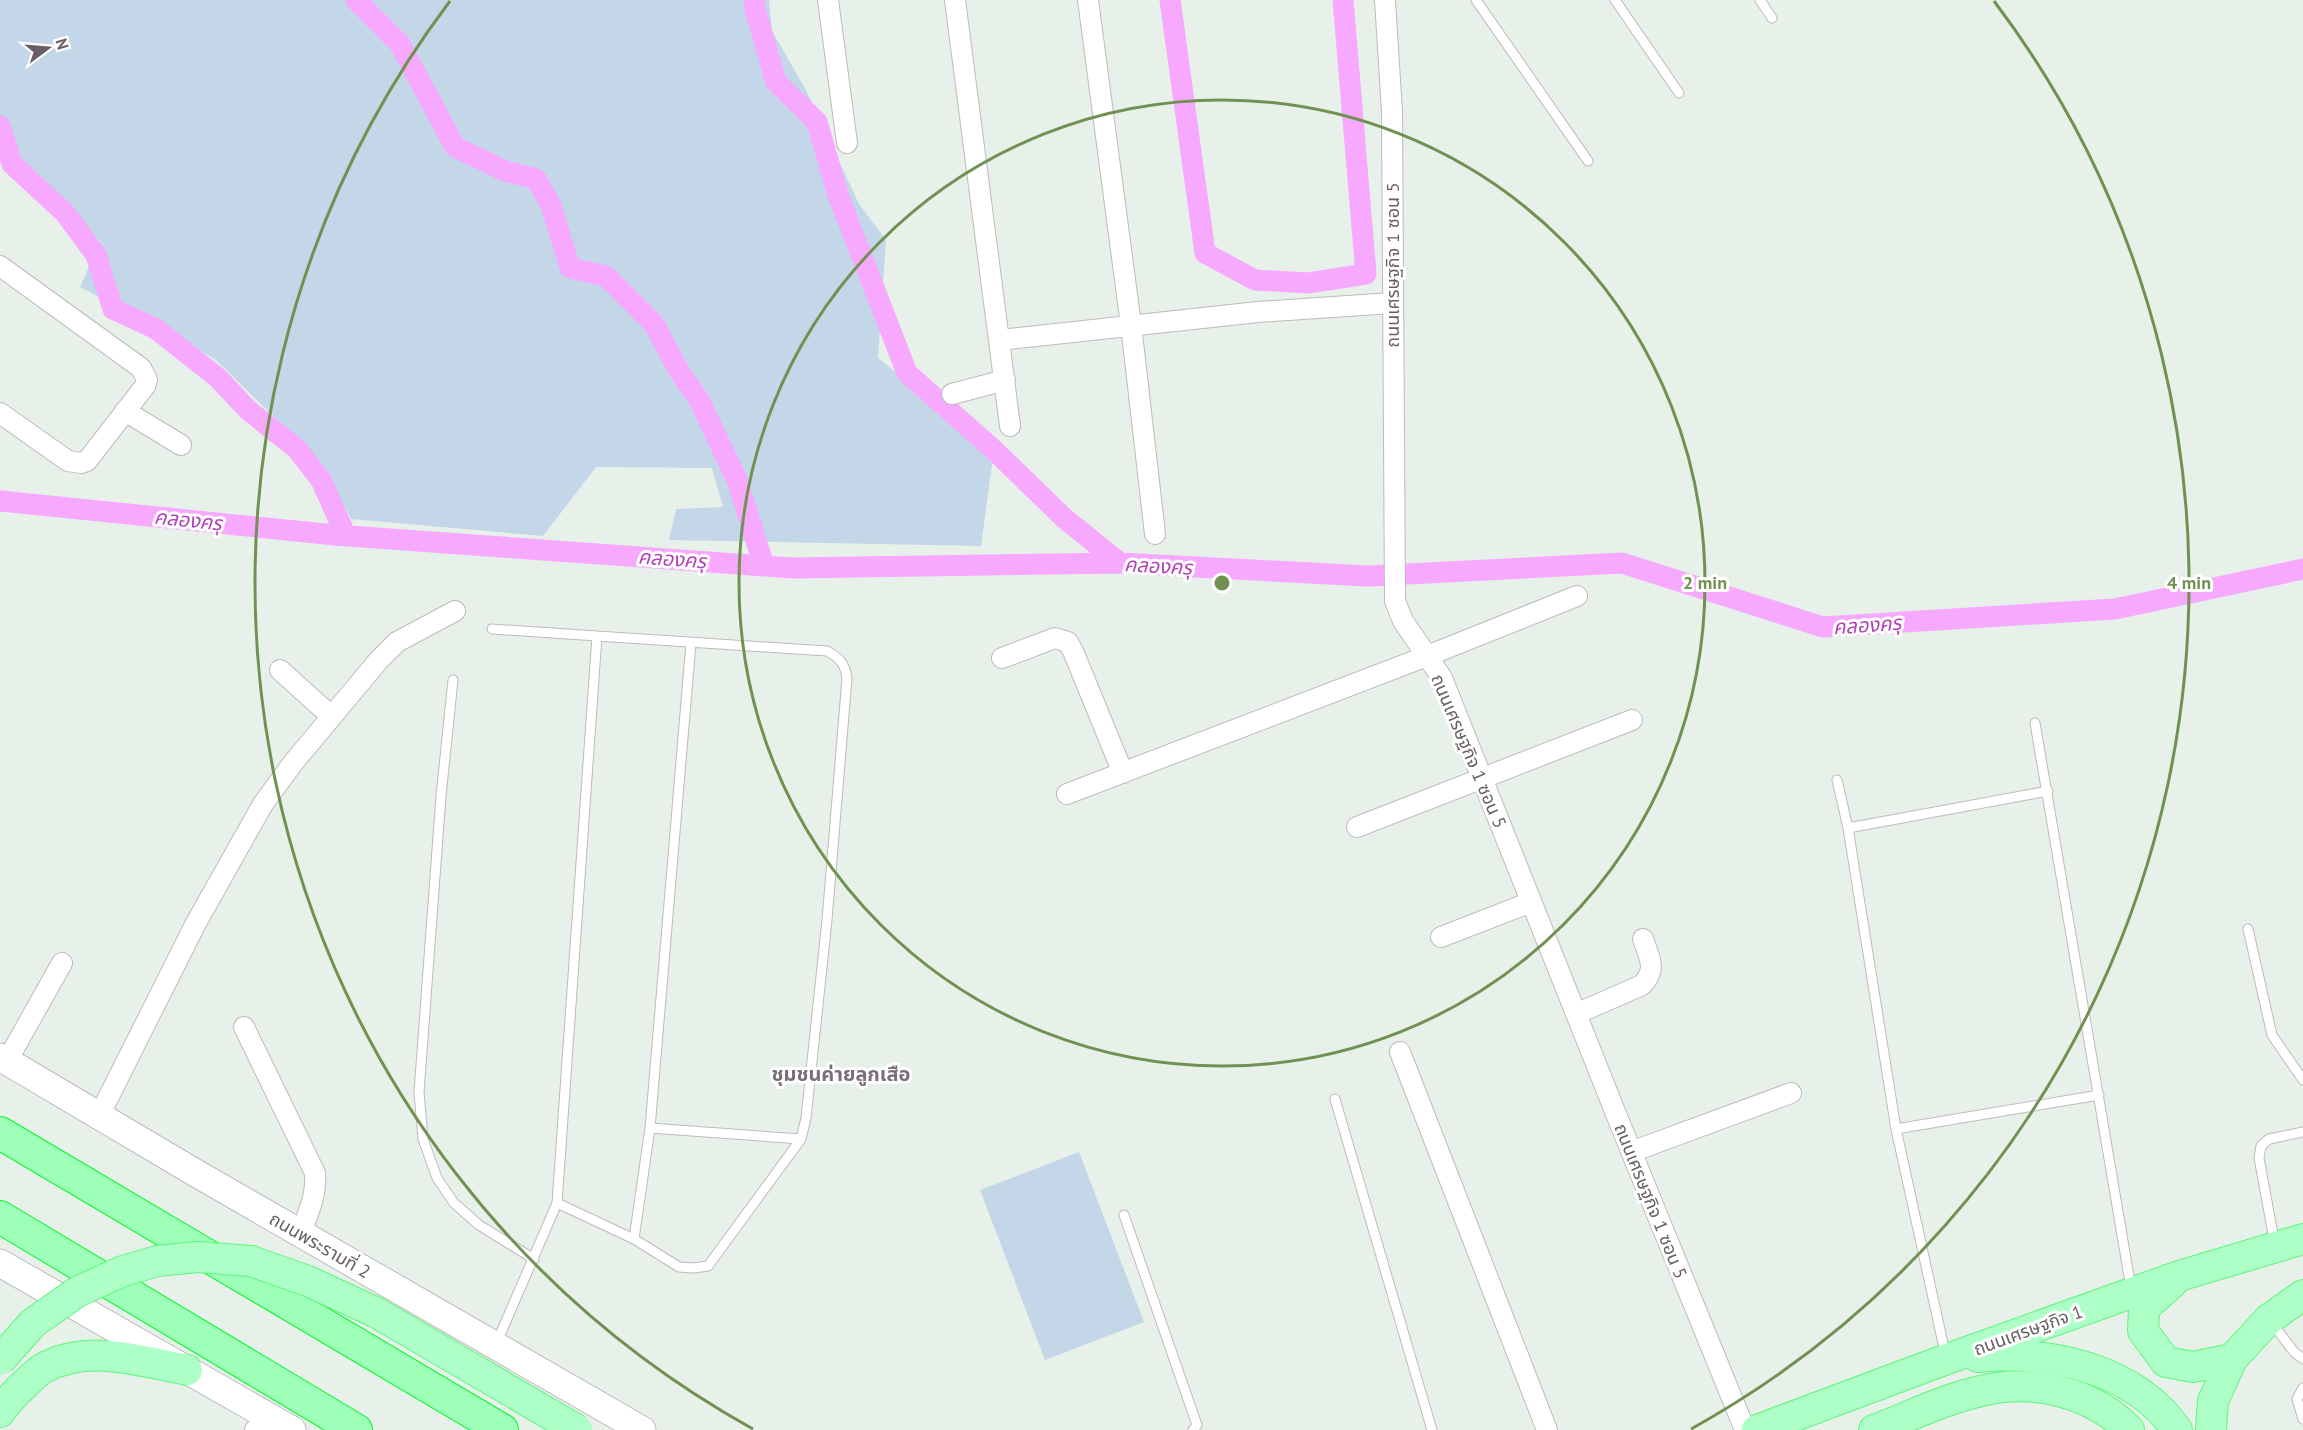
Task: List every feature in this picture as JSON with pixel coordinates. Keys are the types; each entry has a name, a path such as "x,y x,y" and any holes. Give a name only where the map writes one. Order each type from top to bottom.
{"highway":[{"path":"0,1133 502,1430"},
{"path":"0,1217 357,1430"}],"main road":[{"name":"ถนนพระรามที่ 2","path":"4,1059 642,1430"},
{"name":"ถนนเศรษฐกิจ 1","path":"1757,1430 1881,1382 1911,1374 2179,1276 2289,1243"},
{"path":"0,1360 33,1323 76,1293 123,1271 157,1261 198,1257 251,1261 308,1281 376,1313 576,1430"},
{"path":"0,1263 187,1370 273,1426"},
{"path":"2179,1276 2144,1308 2143,1331 2166,1362 2193,1367 2232,1359"},
{"path":"2211,1430 2214,1401 2232,1359 2269,1319 2303,1295"},
{"path":"0,1346 6,1348 15,1359 18,1374 3,1406"},
{"path":"1911,1374 1971,1358 2007,1354 2073,1364 2109,1376 2139,1391 2170,1419 2177,1430"},
{"path":"3,1406 41,1370 60,1360 81,1355 124,1358 187,1370"},
{"path":"1874,1430 1981,1391 2023,1387 2048,1389 2078,1396 2101,1407 2129,1430"}],"street":[{"path":"828,0 847,143"},
{"path":"955,0 1010,426"},
{"path":"1088,0 1131,326 1155,534"},
{"name":"ถนนเศรษฐกิจ 1 ซอน 5","path":"1385,0 1392,112 1395,601 1403,621 1442,678 1631,1152 1745,1430"},
{"path":"0,266 141,368 146,374 145,386 87,461 81,463 68,461 0,413"},
{"path":"1000,340 1258,312 1392,303"},
{"path":"952,394 1005,380"},
{"path":"125,411 181,445"},
{"path":"1067,794 1577,596"},
{"path":"99,1116 196,923 263,804 361,679 397,642 455,611"},
{"path":"1002,658 1055,638 1068,642 1074,651 1123,773"},
{"path":"280,670 331,716"},
{"path":"1357,827 1632,720"},
{"path":"1441,937 1531,902"},
{"path":"1576,1014 1642,985 1648,979 1652,973 1643,939"},
{"path":"4,1059 62,963"},
{"path":"244,1027 315,1173 316,1184 313,1200 301,1233"},
{"path":"1400,1052 1547,1430"},
{"path":"1631,1152 1791,1093"}],"lane":[{"path":"1476,0 1588,161"},
{"path":"1616,0 1679,93"},
{"path":"1760,0 1772,18"},
{"path":"492,628 827,651 839,658 845,667 847,678 827,920 806,1118 801,1139 708,1266 679,1267 634,1239 556,1203"},
{"path":"496,1346 556,1203 597,636"},
{"path":"634,1239 650,1128 691,643"},
{"path":"453,680 441,796 419,1092 423,1139 437,1178 454,1203 479,1225 534,1259"},
{"path":"2035,723 2132,1293"},
{"path":"1837,780 1848,828 1896,1130 1947,1359"},
{"path":"1848,828 2048,791"},
{"path":"2248,929 2272,1035 2303,1080"},
{"path":"1896,1130 2099,1095"},
{"path":"1335,1099 1432,1430"},
{"path":"650,1128 801,1139"},
{"path":"2289,1243 2259,1158 2261,1146 2269,1139 2303,1132"},
{"path":"1124,1215 1197,1425 1193,1430"},
{"path":"2269,1319 2294,1352 2303,1359"},
{"path":"2303,1388 2297,1399 2303,1419"}],"shaded area":[{"path":"0,0 769,0 772,31 806,90 859,204 886,240 878,358 994,450 981,546 669,540 676,509 723,507 712,468 596,467 543,536 351,519 322,464 215,359 80,287 100,241 0,154"},
{"path":"1079,1152 1144,1322 1045,1360 980,1190"}],"waterway":[{"path":"356,0 400,44 455,147 505,171 536,179 551,205 570,268 606,276 654,324 679,371 699,400 737,480 764,566"},
{"path":"754,0 776,82 817,122 838,195 907,373 994,450 1064,518 1120,563"},
{"path":"1170,0 1205,253 1255,280 1308,283 1366,274 1343,0"},
{"path":"0,126 12,164 65,213 96,255 113,309 156,329 218,378 248,410 297,449 321,480 346,536"},
{"name":"คลองครุ","path":"0,501 335,535 792,568 1120,563 1368,576 1622,563 1823,627 2115,609 2303,569"}],"district":[{"name":"ชุมชนค่ายลูกเสือ","path":"841,1074"}]}
